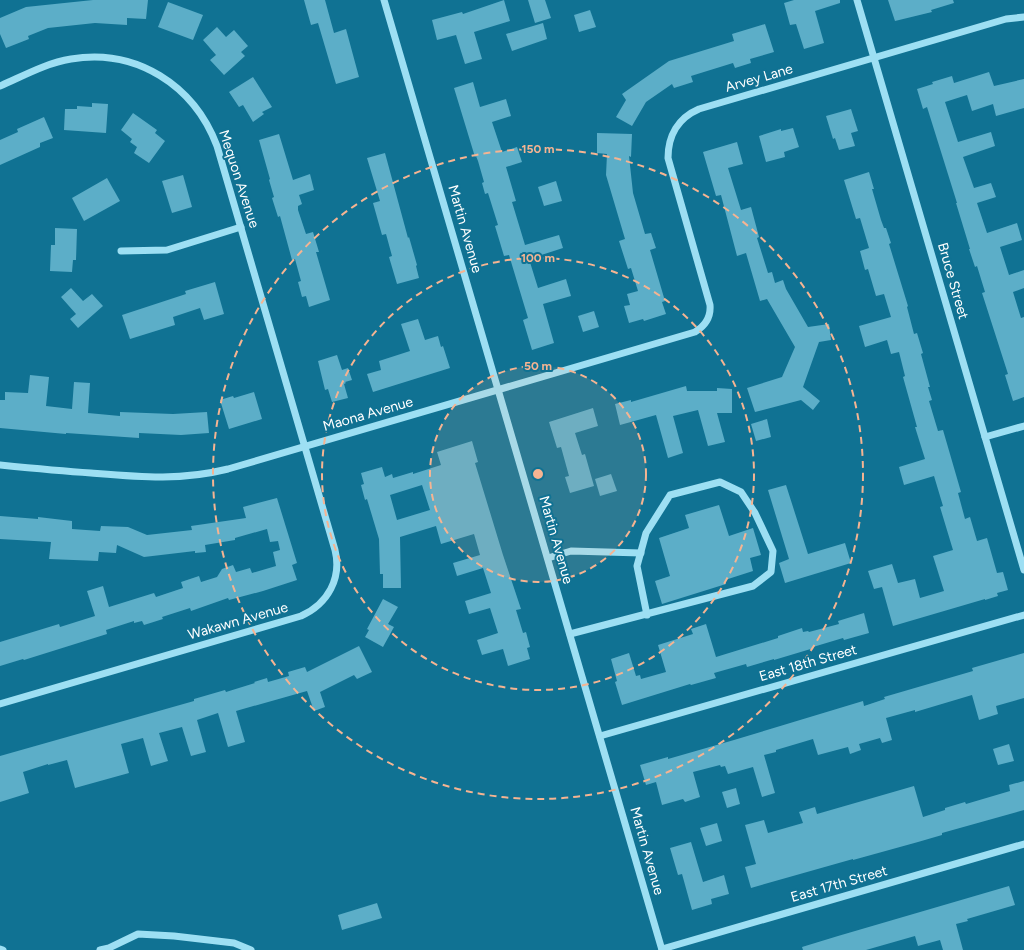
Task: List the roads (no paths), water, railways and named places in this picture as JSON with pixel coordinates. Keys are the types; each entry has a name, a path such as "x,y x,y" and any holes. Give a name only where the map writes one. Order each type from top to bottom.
{"street":[{"name":"Martin Avenue","path":"384,0 662,949"},
{"name":"Bruce Street","path":"857,0 1024,570"},
{"name":"Arvey Lane","path":"708,296 669,162 670,138 676,127 687,116 699,109 1006,19 1024,16"},
{"name":"Mequon Avenue","path":"0,86 53,64 79,58 102,57 141,66 158,74 173,84 186,96 206,121 217,146 305,446"},
{"path":"121,251 167,250 241,227"},
{"name":"Maona Avenue","path":"0,466 140,478 196,476 219,471 695,332 704,325 709,316 710,305 708,296"},
{"path":"985,437 1024,426"},
{"name":"Wakawn Avenue","path":"0,704 301,616 312,611 321,604 333,585 337,563 335,550 305,446"},
{"path":"570,634 647,615 753,586 771,572 773,551 755,513 741,492 720,482 670,495 646,533 637,566 647,615"},
{"path":"548,558 570,551 641,553"},
{"name":"East 18th Street","path":"600,736 1024,616"},
{"name":"East 17th Street","path":"662,949 1024,844"},
{"path":"100,950 109,948 138,934 174,936 234,943 251,950"}]}
